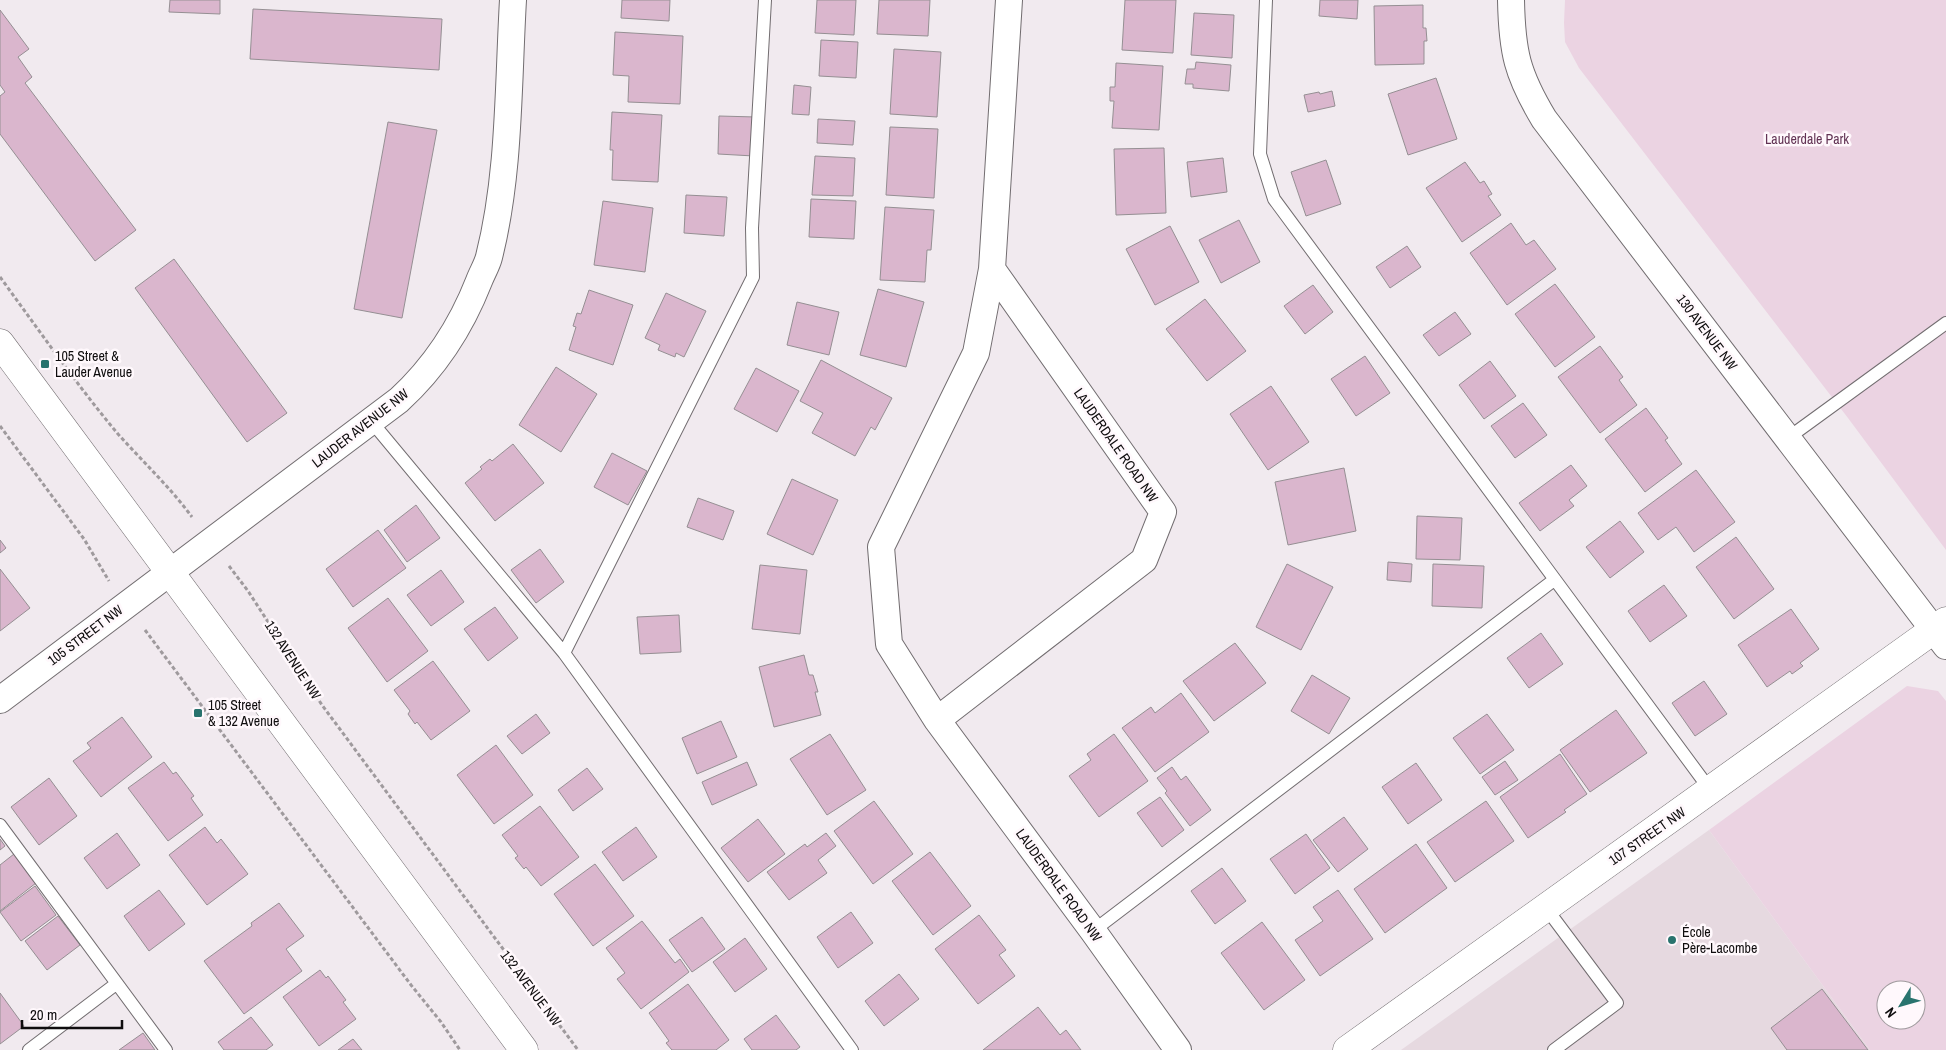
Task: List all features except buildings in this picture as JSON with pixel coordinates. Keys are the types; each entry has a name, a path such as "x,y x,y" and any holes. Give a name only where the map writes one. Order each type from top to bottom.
{"street":[{"name":"LAUDER AVENUE NW","path":"171,571 399,400 433,364 471,302 488,258 498,214 504,168 513,0"},
{"name":"LAUDERDALE ROAD NW","path":"1009,0 992,270 976,353 880,547 889,644 937,720 1093,931 1178,1050"},
{"name":"130 AVENUE NW","path":"1511,0 1513,47 1518,66 1527,91 1544,119 1788,438 1942,632"},
{"name":"LAUDERDALE ROAD NW","path":"937,720 1144,560 1163,512 992,270"},
{"path":"0,343 171,571 524,1050"},
{"name":"105 STREET NW","path":"0,700 171,571"},
{"name":"107 STREET NW","path":"1356,1047 1546,908 1711,791 1942,632"}],"lane":[{"path":"564,653 753,277 752,228 765,0"},
{"path":"1266,0 1260,154 1274,199 1711,791"},
{"path":"1788,438 1946,323"},
{"path":"371,421 564,653 852,1050"},
{"path":"1093,931 1554,580"},
{"path":"0,826 166,1050"},
{"path":"1546,908 1617,1003 1554,1050"},
{"path":"29,1050 116,984"}],"path":[{"name":"132 AVENUE NW","path":"0,278 86,394 119,434 175,494 248,591 322,705 578,1050"},
{"path":"0,426 84,540 101,570 126,604 411,985 441,1022 460,1050"}],"shaded area":[{"name":"École Père-Lacombe","path":"1709,830 1870,1050 1401,1050"}],"green space":[{"name":"Lauderdale Park","path":"1565,0 1946,0 1946,550 1848,418 1579,68 1565,42"},
{"path":"1907,686 1938,691 1946,701 1946,1050 1870,1050 1709,830"}],"place":[{"name":"105 Street & Lauder Avenue","path":"45,364"},
{"name":"105 Street & 132 Avenue","path":"198,713"},
{"name":"École Père-Lacombe","path":"1672,940"}]}
